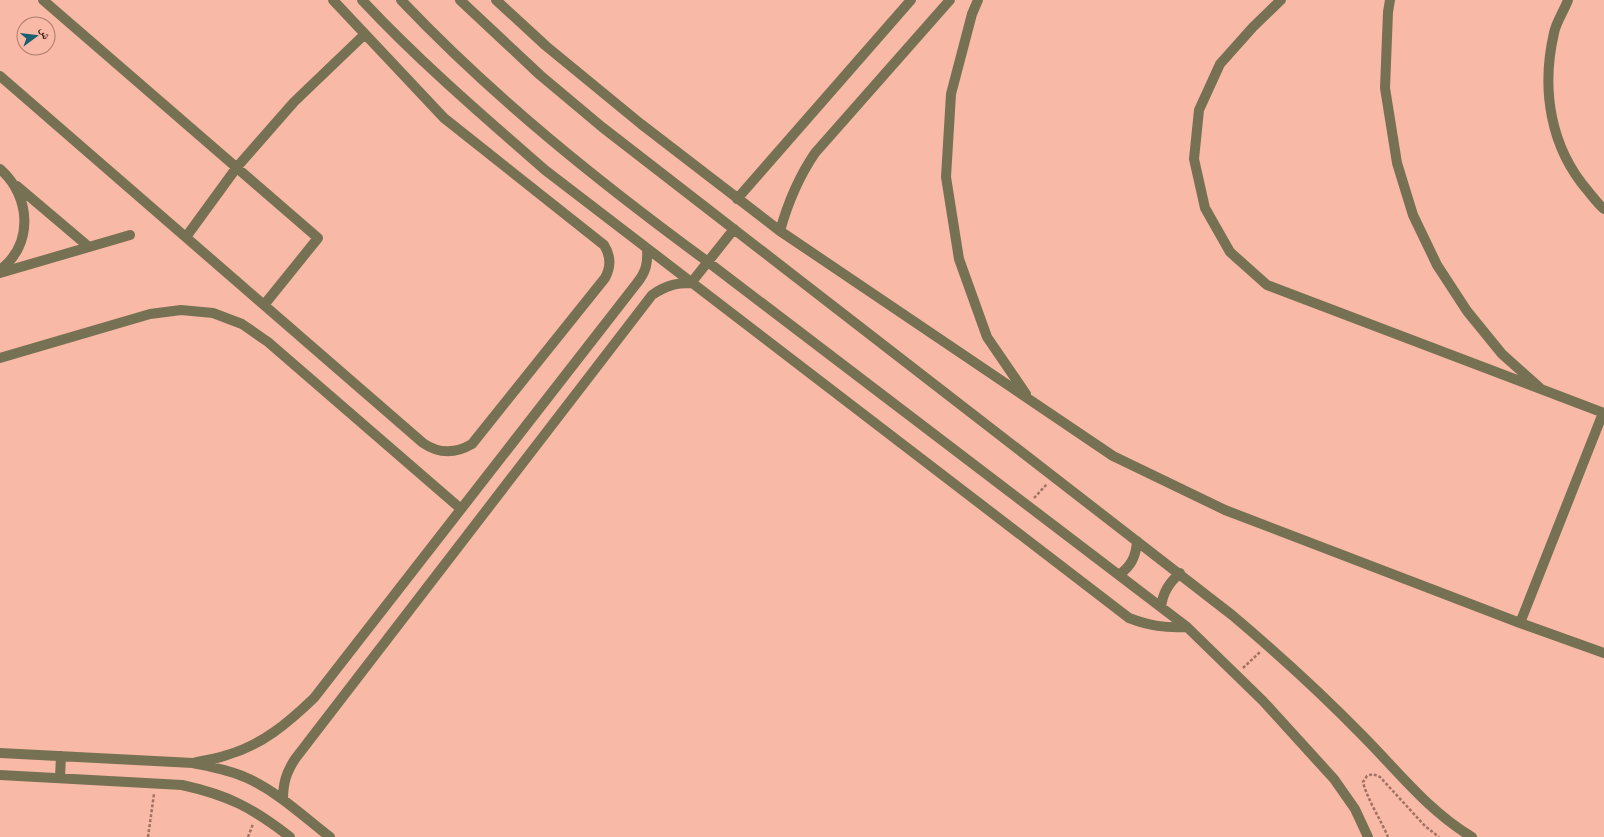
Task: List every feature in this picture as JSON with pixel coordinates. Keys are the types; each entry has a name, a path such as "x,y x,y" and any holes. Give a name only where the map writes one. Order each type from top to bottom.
{"street":[{"path":"43,0 318,238 264,305"},
{"path":"0,76 423,443 436,450 450,452 458,451 472,444 605,278 608,273 610,261 604,245 444,118 333,0"},
{"path":"362,0 383,23 462,99 545,170 690,283 1129,618 1166,628 1187,627"},
{"path":"401,0 485,82 556,145 631,205 1187,627 1236,674 1334,779 1355,809 1368,837"},
{"path":"460,0 540,75 602,127 1180,573 1267,645 1332,705 1427,803 1454,826 1472,837"},
{"path":"496,0 558,56 641,124 780,231 1113,456 1225,510 1520,623 1604,653"},
{"path":"737,199 911,0"},
{"path":"780,231 793,190 815,153 950,0"},
{"path":"978,0 972,14 951,94 946,177 959,259 987,337 1029,400"},
{"path":"1281,0 1253,27 1220,64 1200,110 1194,159 1205,208 1230,252 1267,285 1604,413 1520,623"},
{"path":"1390,0 1388,12 1385,88 1397,163 1413,215 1437,265 1466,311 1502,354 1543,391"},
{"path":"1568,0 1554,32 1547,80 1553,127 1559,143 1577,178 1604,209"},
{"path":"186,237 237,167 294,102 365,34"},
{"path":"0,169 14,183 89,247"},
{"path":"0,271 10,261 15,253 23,234 24,213 22,203 14,183"},
{"path":"283,800 283,785 287,771 295,759 652,295 664,287 677,283 690,283 734,229"},
{"path":"0,271 130,235"},
{"path":"193,763 228,755 260,742 289,722 314,698 645,273 648,261 647,249"},
{"path":"0,358 150,314 181,310 213,313 242,324 268,342 461,509"},
{"path":"1119,575 1127,569 1133,561 1137,551 1137,541"},
{"path":"1161,606 1162,597 1166,588 1180,573"},
{"path":"0,753 193,763 221,768 247,778 272,792 330,837"},
{"path":"60,778 62,756"},
{"path":"0,774 182,785 208,791 234,800 257,813 290,837"}],"path":[{"path":"1028,506 1054,476"},
{"path":"1236,674 1267,645"},
{"path":"1388,837 1364,789 1363,782 1367,776 1374,774 1380,777 1425,826 1439,837"},
{"path":"148,837 155,784"}]}
